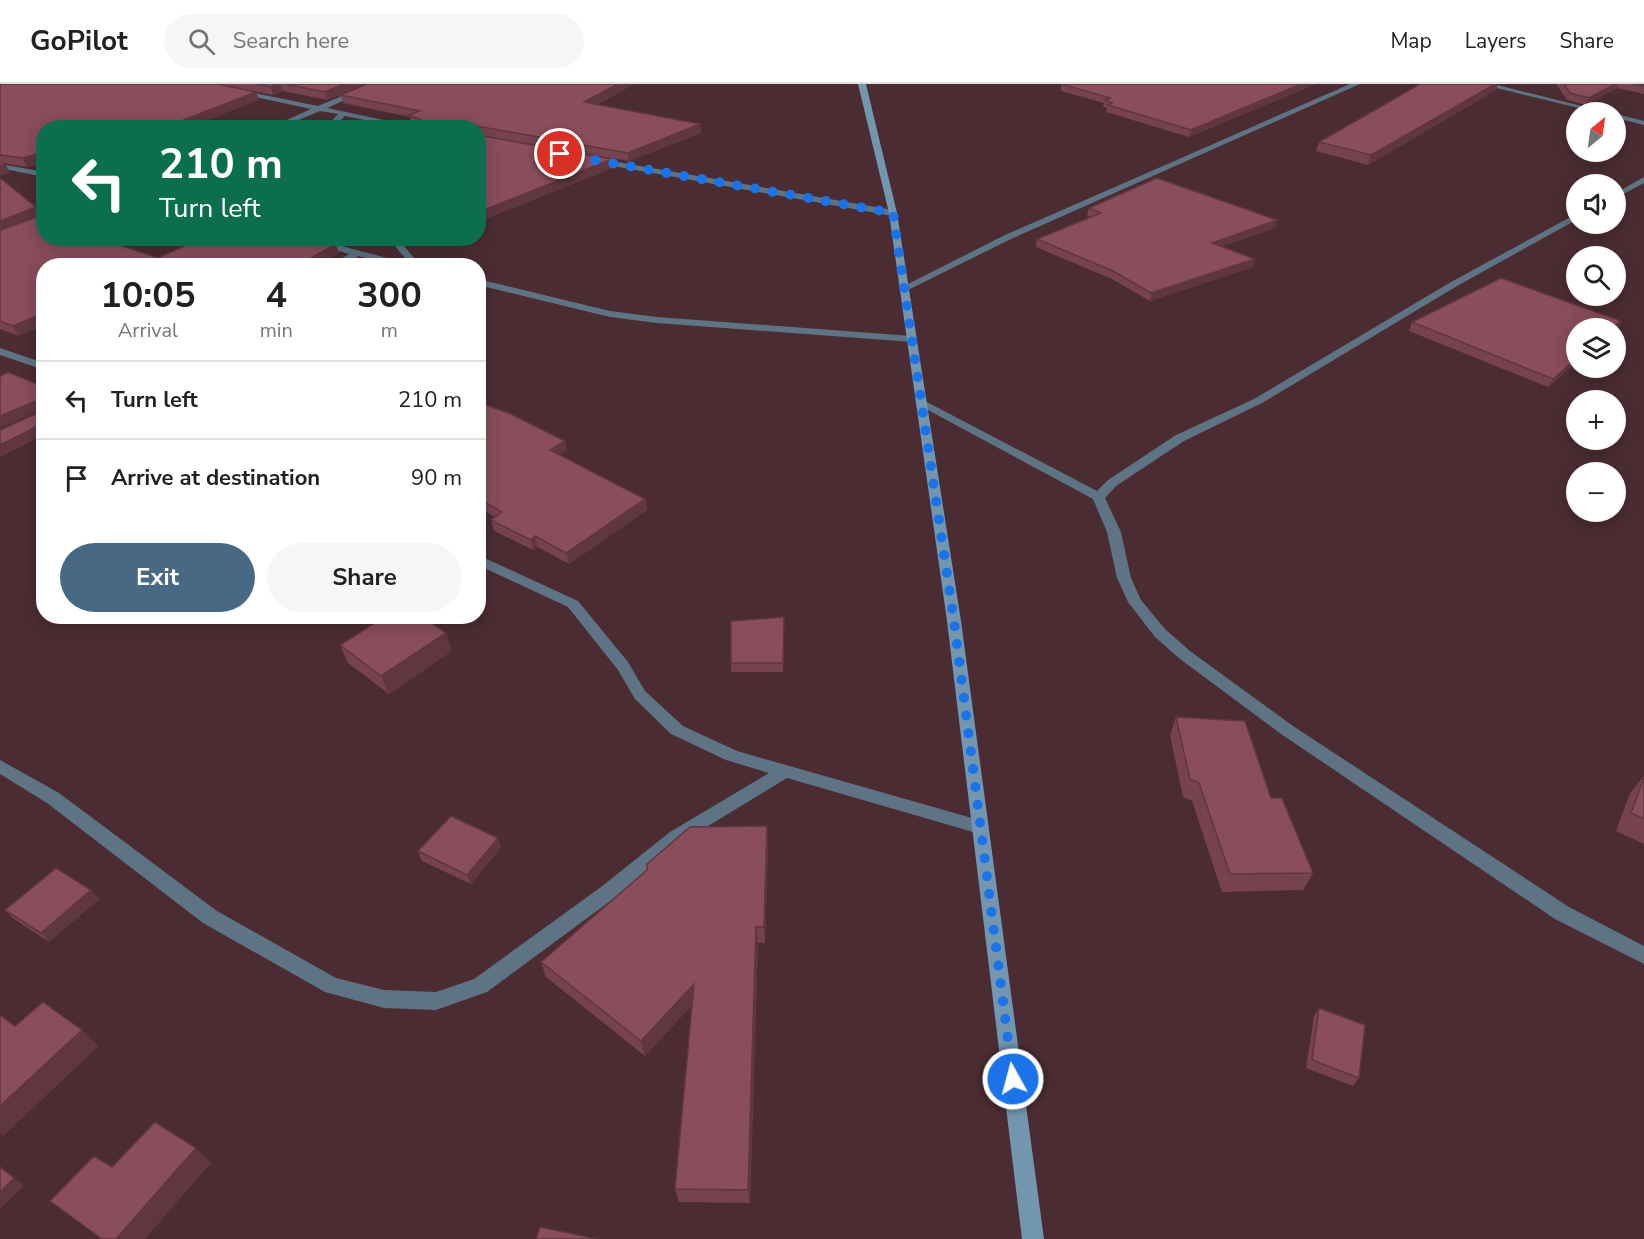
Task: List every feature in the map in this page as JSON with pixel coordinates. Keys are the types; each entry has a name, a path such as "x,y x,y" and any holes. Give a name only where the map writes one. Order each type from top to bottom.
{"main road":[{"path":"862,84 893,213 905,288 954,621 1033,1239"}],"street":[{"path":"198,84 379,120"},
{"path":"292,120 377,84"},
{"path":"905,288 1008,237 1356,84"},
{"path":"1484,84 1566,103"},
{"path":"337,120 344,113"},
{"path":"1626,118 1644,123"},
{"path":"580,158 893,213"},
{"path":"0,166 36,173"},
{"path":"1626,190 1644,180"},
{"path":"1098,497 1112,483 1180,438 1258,401 1454,284 1566,222"},
{"path":"327,246 373,258"},
{"path":"399,246 410,258"},
{"path":"348,258 356,254"},
{"path":"486,284 610,314 657,321 912,339"},
{"path":"0,351 36,364"},
{"path":"921,403 1098,497 1114,532 1124,578 1135,602 1160,633 1185,655 1287,730 1562,913 1644,956"},
{"path":"486,563 573,604 623,666 640,694 677,730 732,756 980,827"},
{"path":"0,766 53,798 210,917 332,986 384,999 436,1001 480,986 607,893 676,837 785,771"}],"building":[{"path":"0,84 217,84 256,92 184,120 36,120 36,154 23,158 0,155"},
{"path":"257,84 278,84 271,87"},
{"path":"285,84 344,84 325,92"},
{"path":"367,84 618,84 584,102 700,124 628,153 486,128 486,120 421,120 409,115 420,111 341,95"},
{"path":"1062,84 1301,84 1191,130 1108,105 1112,103 1105,100 1110,98"},
{"path":"1420,84 1495,84 1371,155 1319,142"},
{"path":"1564,84 1615,84 1589,98 1570,93"},
{"path":"486,136 612,159 486,209"},
{"path":"0,178 36,207 0,221"},
{"path":"1157,178 1277,220 1212,243 1255,259 1151,293 1113,271 1037,239 1101,213 1089,208"},
{"path":"36,217 36,246 123,246 158,258 36,258 36,316 13,326 0,321 0,230"},
{"path":"184,246 332,246 311,258 158,258"},
{"path":"1501,278 1566,301 1566,306 1579,306 1613,318 1566,318 1566,368 1553,379 1412,322"},
{"path":"8,372 36,384 36,401 0,416 0,376"},
{"path":"486,405 511,414 565,441 550,450 645,499 566,553 535,536 531,540 491,520 502,512 486,503"},
{"path":"36,414 36,427 0,445 0,430"},
{"path":"784,617 783,663 731,663 731,621"},
{"path":"373,624 433,624 446,633 381,676 340,645"},
{"path":"1176,717 1245,721 1271,798 1282,798 1313,873 1230,874 1199,783 1190,779"},
{"path":"1644,778 1644,819 1631,813"},
{"path":"451,816 498,838 467,875 418,851"},
{"path":"767,826 764,927 756,927 748,1190 675,1189 694,984 641,1041 541,962 647,870 647,864 690,827"},
{"path":"56,868 91,890 41,933 5,910"},
{"path":"43,1002 82,1030 0,1106 0,1015 15,1026"},
{"path":"1319,1008 1365,1025 1359,1078 1312,1060"},
{"path":"155,1122 196,1148 116,1239 102,1239 50,1201 94,1156 112,1167"},
{"path":"0,1167 14,1178 0,1192"},
{"path":"540,1227 597,1239 536,1239"}],"route":[{"path":"560,154 893,213 954,621 1013,1079"}]}
